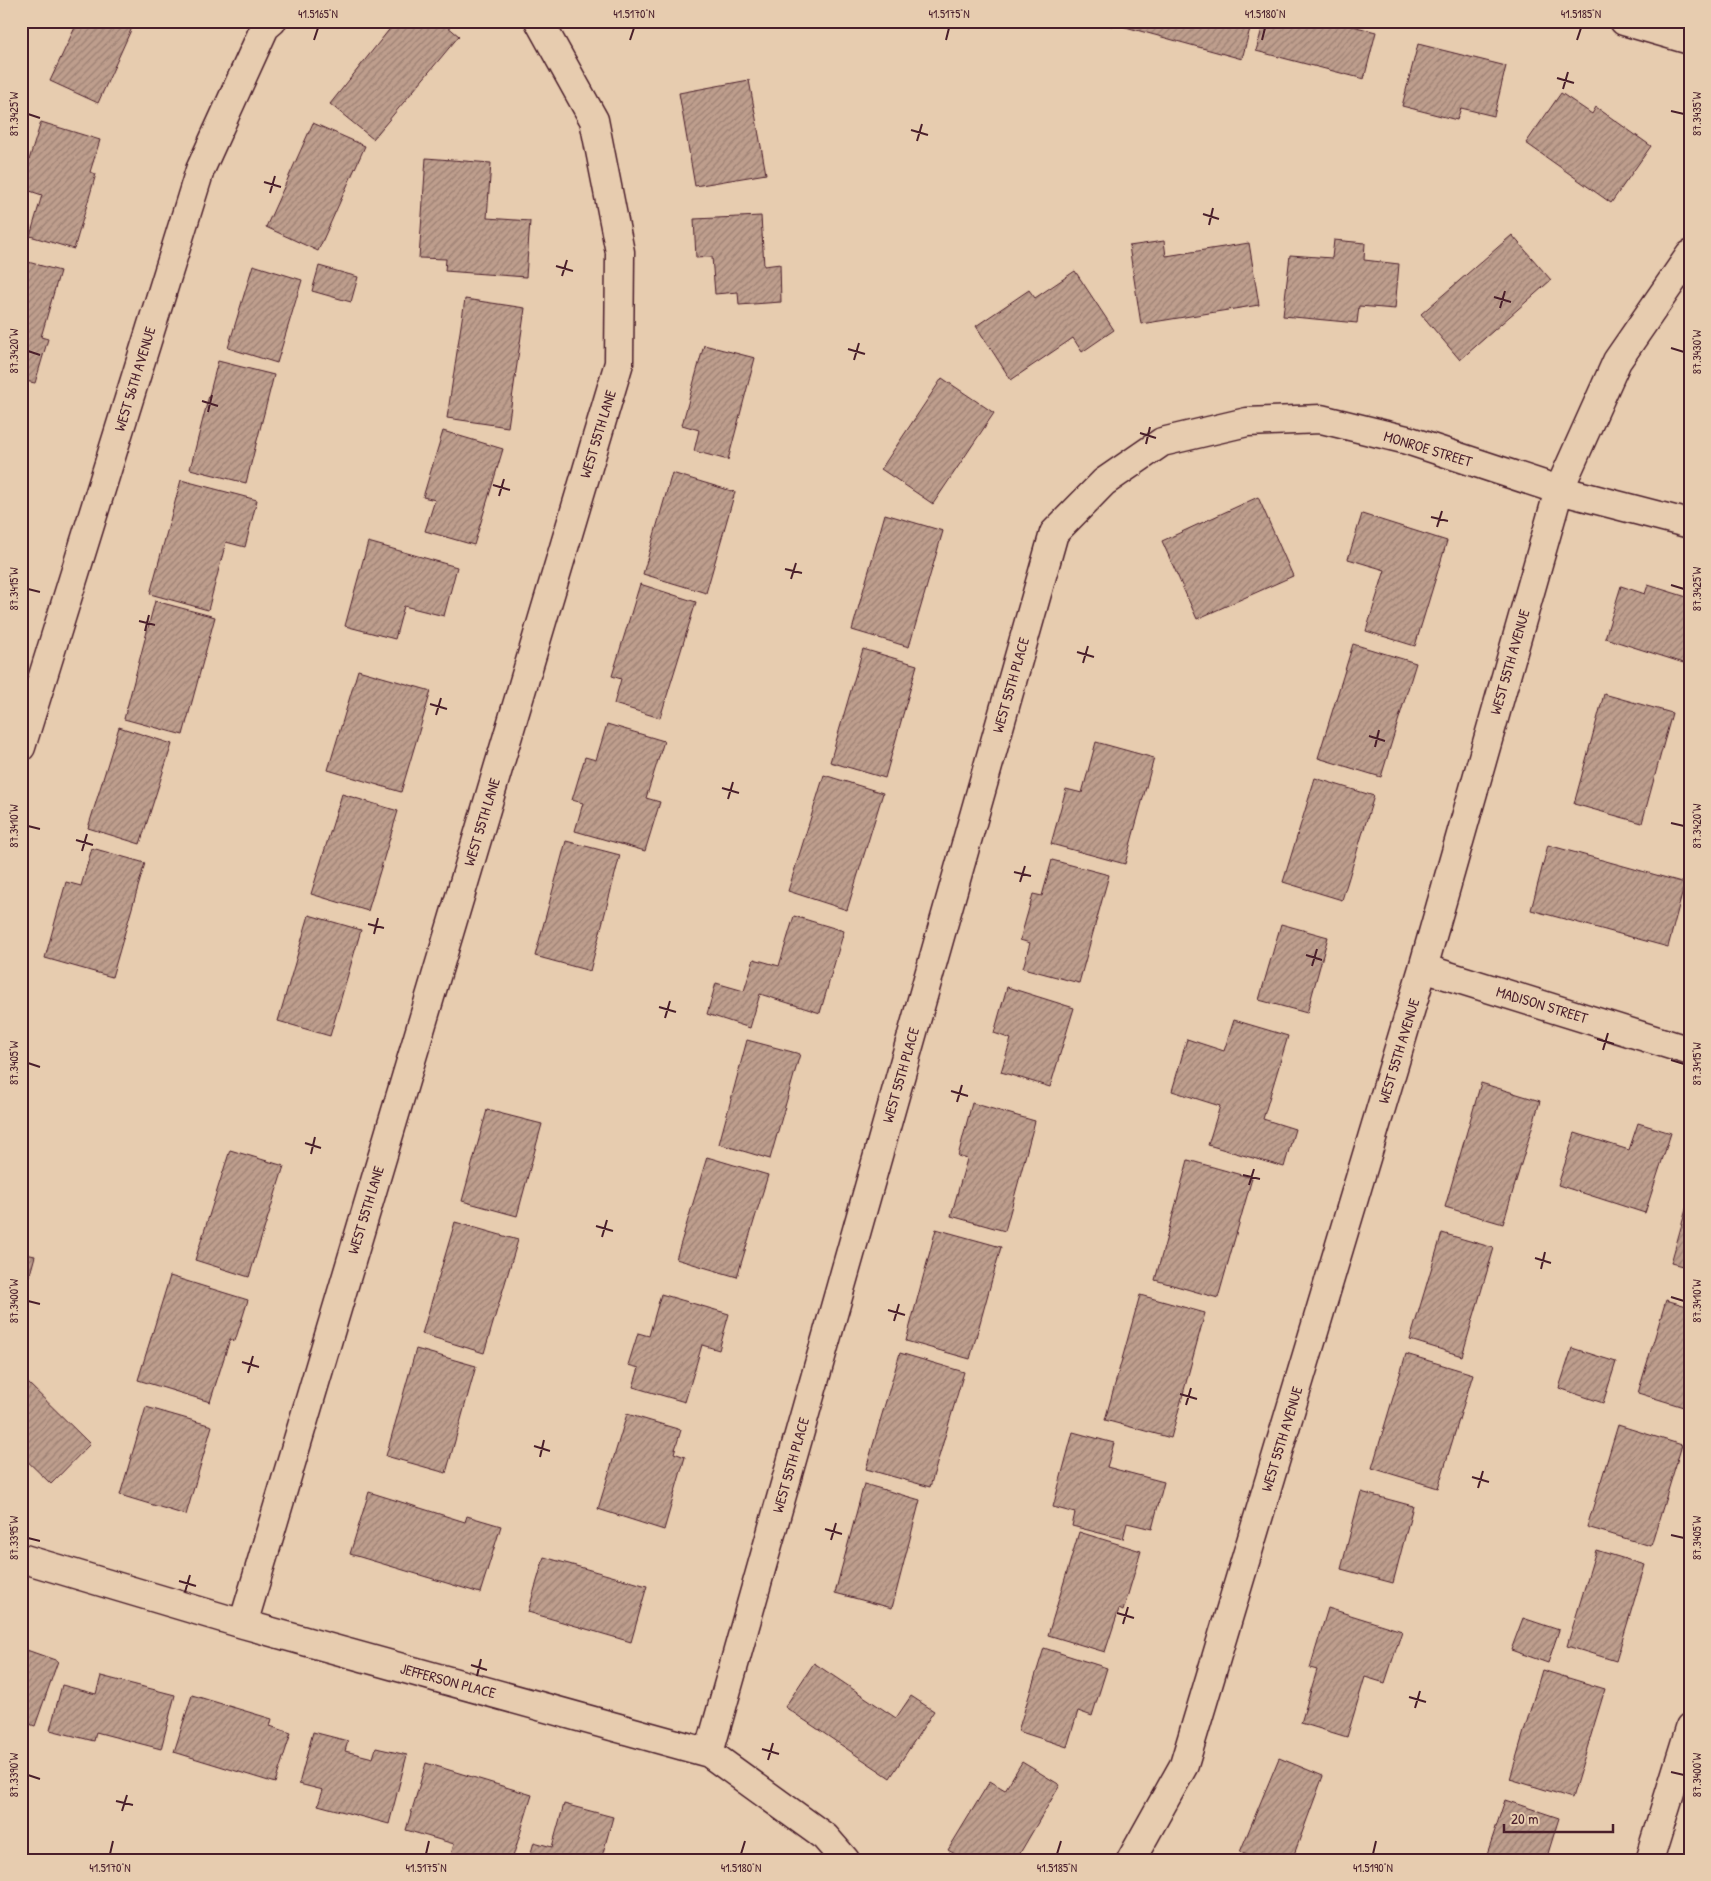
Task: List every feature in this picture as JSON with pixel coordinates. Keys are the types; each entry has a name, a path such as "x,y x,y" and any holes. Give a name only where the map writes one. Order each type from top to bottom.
{"street":[{"name":"WEST 56TH AVENUE","path":"21,747 200,170 265,27 272,21"},
{"name":"WEST 55TH LANE","path":"243,1624 619,363 620,252 594,120 539,21"},
{"path":"1624,21 1690,40"},
{"name":"WEST 55TH AVENUE","path":"1132,1860 1184,1765 1424,968 1559,490 1617,361 1690,255"},
{"name":"MONROE STREET","path":"1162,442 1247,422 1321,419 1407,440 1559,490 1690,524"},
{"name":"WEST 55TH PLACE","path":"709,1753 1054,533 1104,482 1162,442"},
{"name":"MADISON STREET","path":"1424,968 1690,1051"},
{"name":"JEFFERSON PLACE","path":"21,1558 243,1624 709,1753 825,1837 846,1860"},
{"path":"1649,1860 1690,1728"}],"building":[{"path":"78,21 135,21 98,103 50,81"},
{"path":"396,21 441,21 459,36 373,139 330,104"},
{"path":"1095,21 1113,21 1112,26"},
{"path":"1123,21 1252,21 1242,59 1122,26"},
{"path":"1264,21 1333,21 1376,32 1364,79 1256,51"},
{"path":"1418,44 1506,66 1494,116 1461,108 1457,120 1402,106"},
{"path":"749,80 766,174 695,186 679,93"},
{"path":"1561,93 1592,114 1596,107 1651,146 1611,203 1526,143"},
{"path":"41,122 100,140 90,172 96,174 74,249 30,236 42,195 21,188 21,185"},
{"path":"313,123 365,146 318,251 266,227"},
{"path":"426,158 491,163 487,218 530,221 526,277 445,271 446,259 419,258"},
{"path":"761,216 764,266 780,264 781,302 739,305 738,292 715,294 712,257 696,258 694,219"},
{"path":"1512,235 1551,280 1460,360 1421,314"},
{"path":"1334,240 1365,243 1364,260 1399,264 1395,309 1359,306 1357,323 1283,316 1290,255 1332,258"},
{"path":"1164,241 1166,256 1249,243 1259,305 1141,324 1129,246"},
{"path":"21,260 60,271 41,337 48,339 35,383 21,380"},
{"path":"253,265 302,280 277,363 228,348"},
{"path":"319,266 358,277 351,302 312,291"},
{"path":"1075,271 1114,330 1082,352 1073,338 1011,380 976,326 1029,290 1035,298"},
{"path":"465,299 525,308 508,427 447,418"},
{"path":"704,345 755,358 728,460 694,451 699,430 682,425"},
{"path":"218,361 274,375 246,483 190,469"},
{"path":"942,378 994,413 933,504 881,469"},
{"path":"443,431 503,449 474,545 425,531 435,500 423,497"},
{"path":"672,473 735,492 706,593 643,574"},
{"path":"181,480 257,500 245,547 226,542 208,610 150,594"},
{"path":"1258,497 1293,576 1197,619 1162,541"},
{"path":"885,514 943,531 909,647 852,630"},
{"path":"1362,514 1447,541 1415,646 1366,631 1385,570 1348,559"},
{"path":"368,542 457,567 444,616 404,606 395,639 345,626"},
{"path":"640,584 696,602 660,718 614,704 621,679 612,676"},
{"path":"1648,585 1690,598 1690,665 1605,638 1621,586 1645,594"},
{"path":"155,601 215,617 183,735 124,719"},
{"path":"1353,644 1416,663 1381,777 1318,758"},
{"path":"863,649 917,665 885,778 830,762"},
{"path":"358,670 431,691 401,792 328,770"},
{"path":"1604,694 1672,713 1642,823 1574,804"},
{"path":"607,724 664,741 646,798 660,802 645,851 575,831 583,803 572,800 585,757 596,760"},
{"path":"119,727 172,744 140,844 88,828"},
{"path":"1096,742 1154,758 1125,864 1051,844 1066,789 1082,793"},
{"path":"824,775 883,793 847,910 788,891"},
{"path":"1315,778 1374,796 1342,900 1283,882"},
{"path":"342,794 398,811 368,911 311,894"},
{"path":"566,841 620,855 590,971 535,956"},
{"path":"1548,845 1685,883 1668,947 1531,910"},
{"path":"92,848 145,863 112,977 45,958 66,882 81,886"},
{"path":"1052,860 1109,875 1079,983 1023,968 1030,943 1020,940 1033,894 1042,896"},
{"path":"309,915 361,930 330,1036 278,1021"},
{"path":"794,916 844,931 820,1013 760,994 750,1028 707,1014 716,983 744,991 754,959 779,966"},
{"path":"1281,924 1328,937 1307,1013 1259,1000"},
{"path":"1007,987 1074,1008 1050,1087 1001,1072 1011,1039 994,1033"},
{"path":"1234,1020 1288,1036 1263,1119 1295,1129 1284,1167 1208,1145 1220,1106 1172,1091 1187,1039 1224,1051"},
{"path":"747,1040 800,1054 770,1159 719,1144"},
{"path":"1481,1083 1540,1101 1503,1224 1445,1207"},
{"path":"972,1103 1035,1121 1005,1231 951,1216 967,1159 958,1156"},
{"path":"487,1110 542,1124 517,1216 462,1201"},
{"path":"1638,1123 1671,1133 1645,1213 1558,1185 1575,1133 1629,1150"},
{"path":"230,1150 284,1166 249,1277 195,1260"},
{"path":"707,1157 768,1175 737,1277 676,1259"},
{"path":"1188,1160 1252,1178 1218,1298 1155,1280"},
{"path":"1690,1195 1690,1268 1671,1263"},
{"path":"455,1222 518,1240 484,1353 422,1334"},
{"path":"936,1229 1001,1247 970,1359 906,1341"},
{"path":"1442,1233 1494,1248 1462,1356 1410,1340"},
{"path":"21,1253 35,1256 21,1307"},
{"path":"170,1276 248,1300 235,1341 230,1339 210,1402 138,1380"},
{"path":"661,1294 729,1314 719,1350 702,1345 685,1402 633,1387 639,1368 628,1365 638,1333 649,1336"},
{"path":"1140,1295 1205,1313 1171,1438 1105,1420"},
{"path":"1666,1300 1690,1307 1690,1409 1638,1393"},
{"path":"1572,1348 1616,1362 1603,1403 1559,1388"},
{"path":"416,1349 476,1366 446,1473 386,1456"},
{"path":"900,1353 964,1372 930,1487 866,1469"},
{"path":"1406,1354 1473,1374 1438,1488 1372,1468"},
{"path":"21,1376 90,1444 51,1484 21,1455"},
{"path":"146,1407 212,1426 186,1515 120,1495"},
{"path":"627,1414 681,1430 674,1453 685,1457 664,1530 598,1509"},
{"path":"1618,1425 1682,1445 1651,1546 1587,1527"},
{"path":"1073,1432 1114,1443 1107,1467 1164,1482 1152,1529 1127,1523 1123,1539 1072,1526 1075,1513 1053,1507"},
{"path":"864,1484 920,1500 892,1608 835,1593"},
{"path":"369,1492 465,1522 467,1516 501,1526 480,1593 350,1554"},
{"path":"1361,1492 1413,1506 1393,1583 1341,1569"},
{"path":"1079,1532 1141,1551 1123,1611 1119,1609 1105,1652 1048,1635"},
{"path":"1596,1550 1645,1565 1616,1661 1567,1646"},
{"path":"544,1557 647,1586 631,1642 528,1612"},
{"path":"1328,1608 1402,1631 1385,1683 1365,1677 1347,1737 1301,1723 1317,1670 1310,1668"},
{"path":"1523,1618 1559,1630 1548,1663 1511,1650"},
{"path":"21,1648 58,1661 35,1726 21,1721"},
{"path":"1044,1648 1107,1668 1092,1716 1078,1711 1067,1747 1018,1731"},
{"path":"814,1663 896,1718 911,1696 934,1711 890,1778 785,1707"},
{"path":"1542,1670 1605,1689 1572,1798 1510,1779"},
{"path":"101,1676 175,1695 161,1749 96,1732 94,1741 50,1730 62,1685 96,1694"},
{"path":"192,1695 272,1719 270,1726 291,1733 275,1783 174,1752"},
{"path":"313,1732 348,1741 345,1751 373,1758 376,1748 407,1755 389,1824 318,1805 323,1790 299,1784"},
{"path":"1279,1758 1323,1776 1292,1860 1259,1860 1240,1852"},
{"path":"1022,1762 1060,1785 1016,1860 965,1860 948,1850 990,1781 1005,1790"},
{"path":"426,1763 532,1795 512,1860 501,1860 484,1854 482,1860 454,1860 450,1858 454,1844 406,1830"},
{"path":"1505,1800 1559,1818 1546,1860 1485,1860"},
{"path":"564,1804 613,1817 601,1860 529,1860 534,1842 552,1847"}]}
